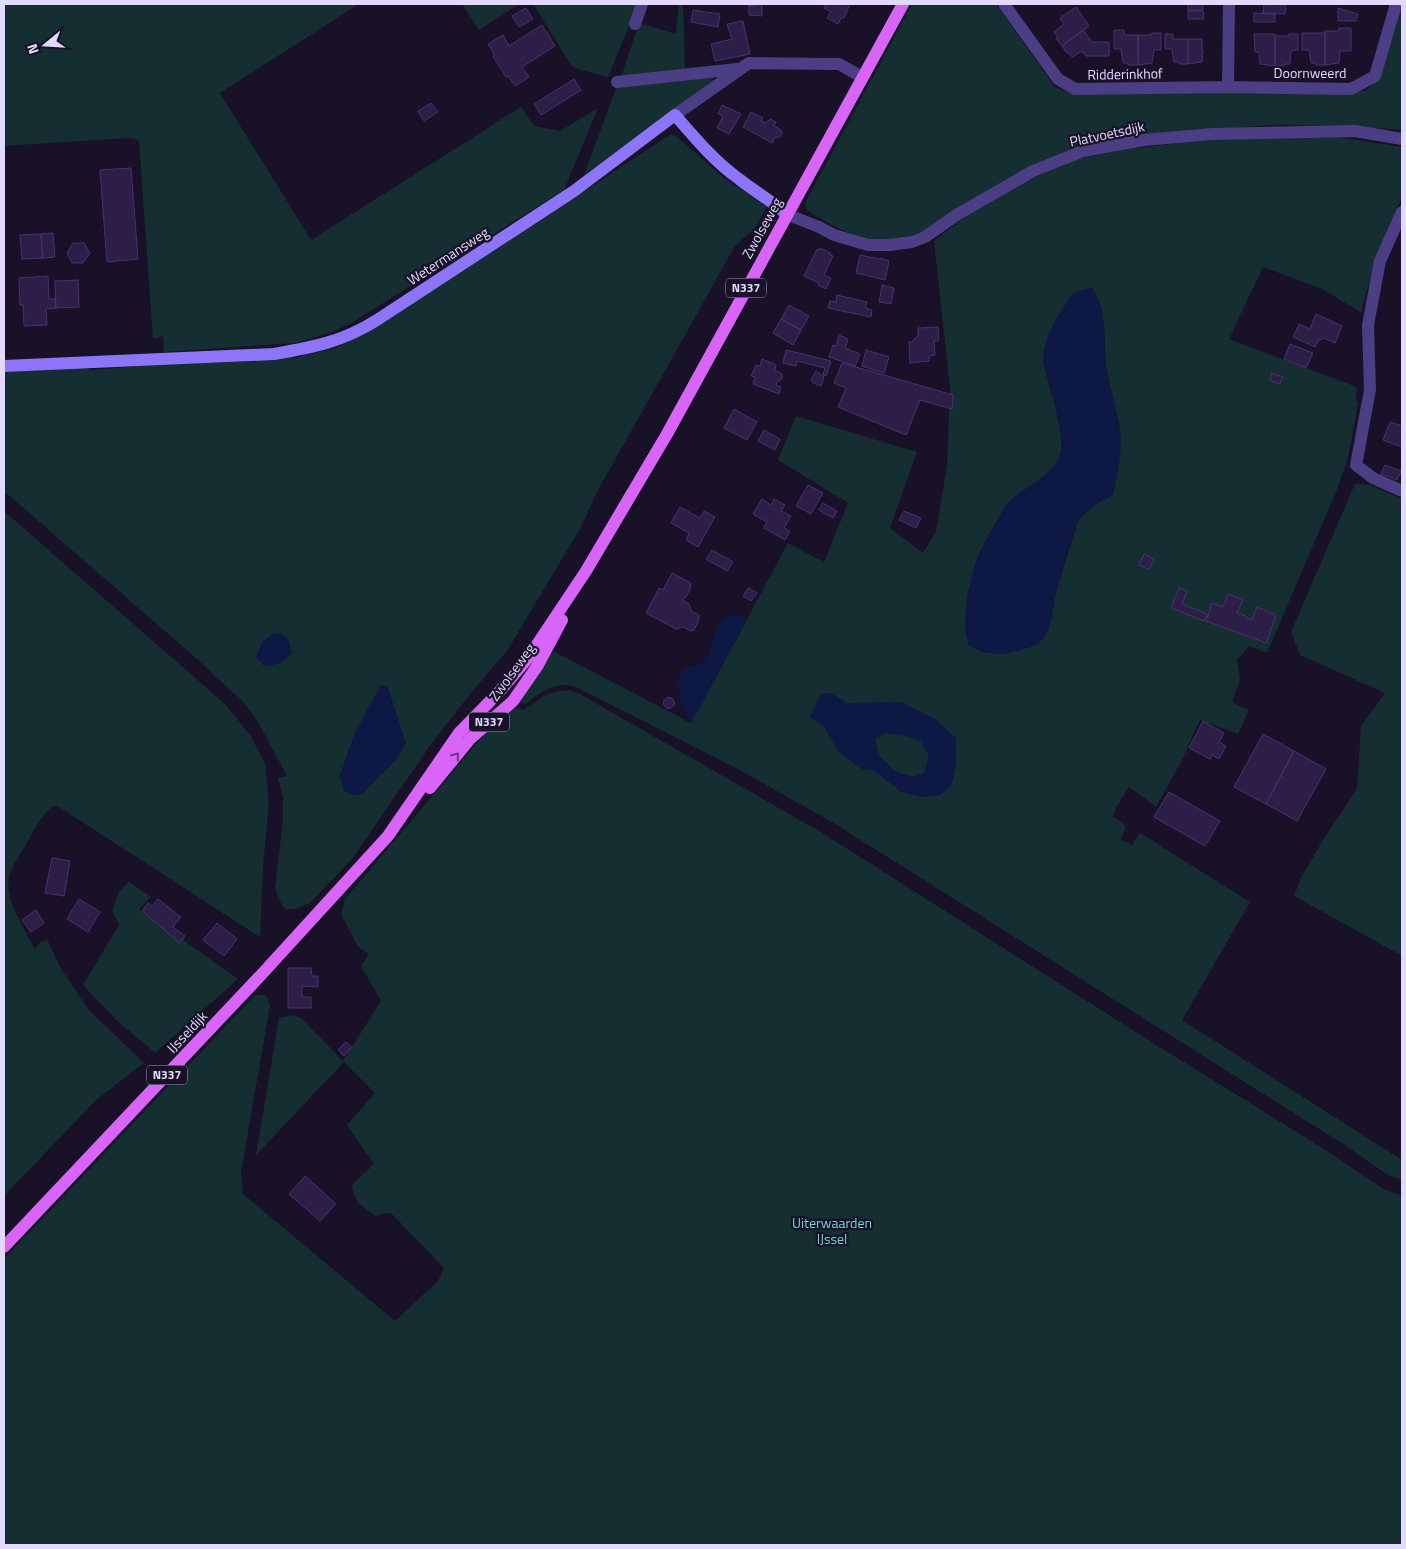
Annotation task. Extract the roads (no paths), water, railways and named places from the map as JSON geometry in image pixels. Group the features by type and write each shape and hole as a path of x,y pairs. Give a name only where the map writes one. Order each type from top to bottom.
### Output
{"main road":[{"name":"Zwolseweg","path":"328,901 388,836 470,740 481,728 504,710 528,680 550,644 586,571 667,434 786,214 903,4"},
{"name":"IJsseldijk","path":"4,1247 261,975 328,901"}],"street":[{"path":"635,24 642,4"},
{"name":"Ridderinkhof","path":"1004,4 1058,79 1075,89 1228,88"},
{"path":"1228,88 1230,4"},
{"name":"Doornweerd","path":"1228,88 1351,89 1375,76 1396,4"},
{"name":"Wetermansweg","path":"4,366 274,354 316,347 346,337 377,320 574,191 739,68 749,63 839,64 862,77"},
{"path":"617,82 739,68"},
{"path":"675,115 711,156 739,180 786,214"},
{"name":"Platvoetsdijk","path":"786,214 834,235 868,245 890,246 912,242 925,237 958,214 1033,170 1082,151 1144,140 1214,134 1355,131 1402,138"},
{"path":"1402,212 1380,261 1368,324 1370,390 1356,465 1374,478 1402,491"}],"water":[{"path":"1092,287 1097,296 1104,325 1106,366 1121,438 1118,471 1113,495 1088,510 1077,523 1063,565 1051,623 1042,640 1031,647 1005,653 984,652 969,645 967,636 968,590 974,569 980,552 1008,503 1053,468 1058,460 1062,443 1061,432 1043,362 1044,352 1049,334 1057,317 1073,293"},
{"path":"727,615 738,615 747,620 691,723 678,688 680,674 684,668 694,666 706,659 717,628"},
{"path":"274,633 287,638 292,653 280,663 264,666 256,658 262,642"},
{"path":"386,685 388,688 406,743 398,757 361,795 353,795 344,791 340,776 355,733 380,686"},
{"path":"832,693 846,703 901,702 935,719 956,738 956,765 951,786 940,795 924,797 901,792 875,771 862,769 839,752 824,727 810,717 821,694","holes":["885,733 902,735 921,741 929,756 924,773 912,777 895,771 879,755 875,739"]}],"park label":[{"name":"Uiterwaarden IJssel","path":"832,1232"}]}
